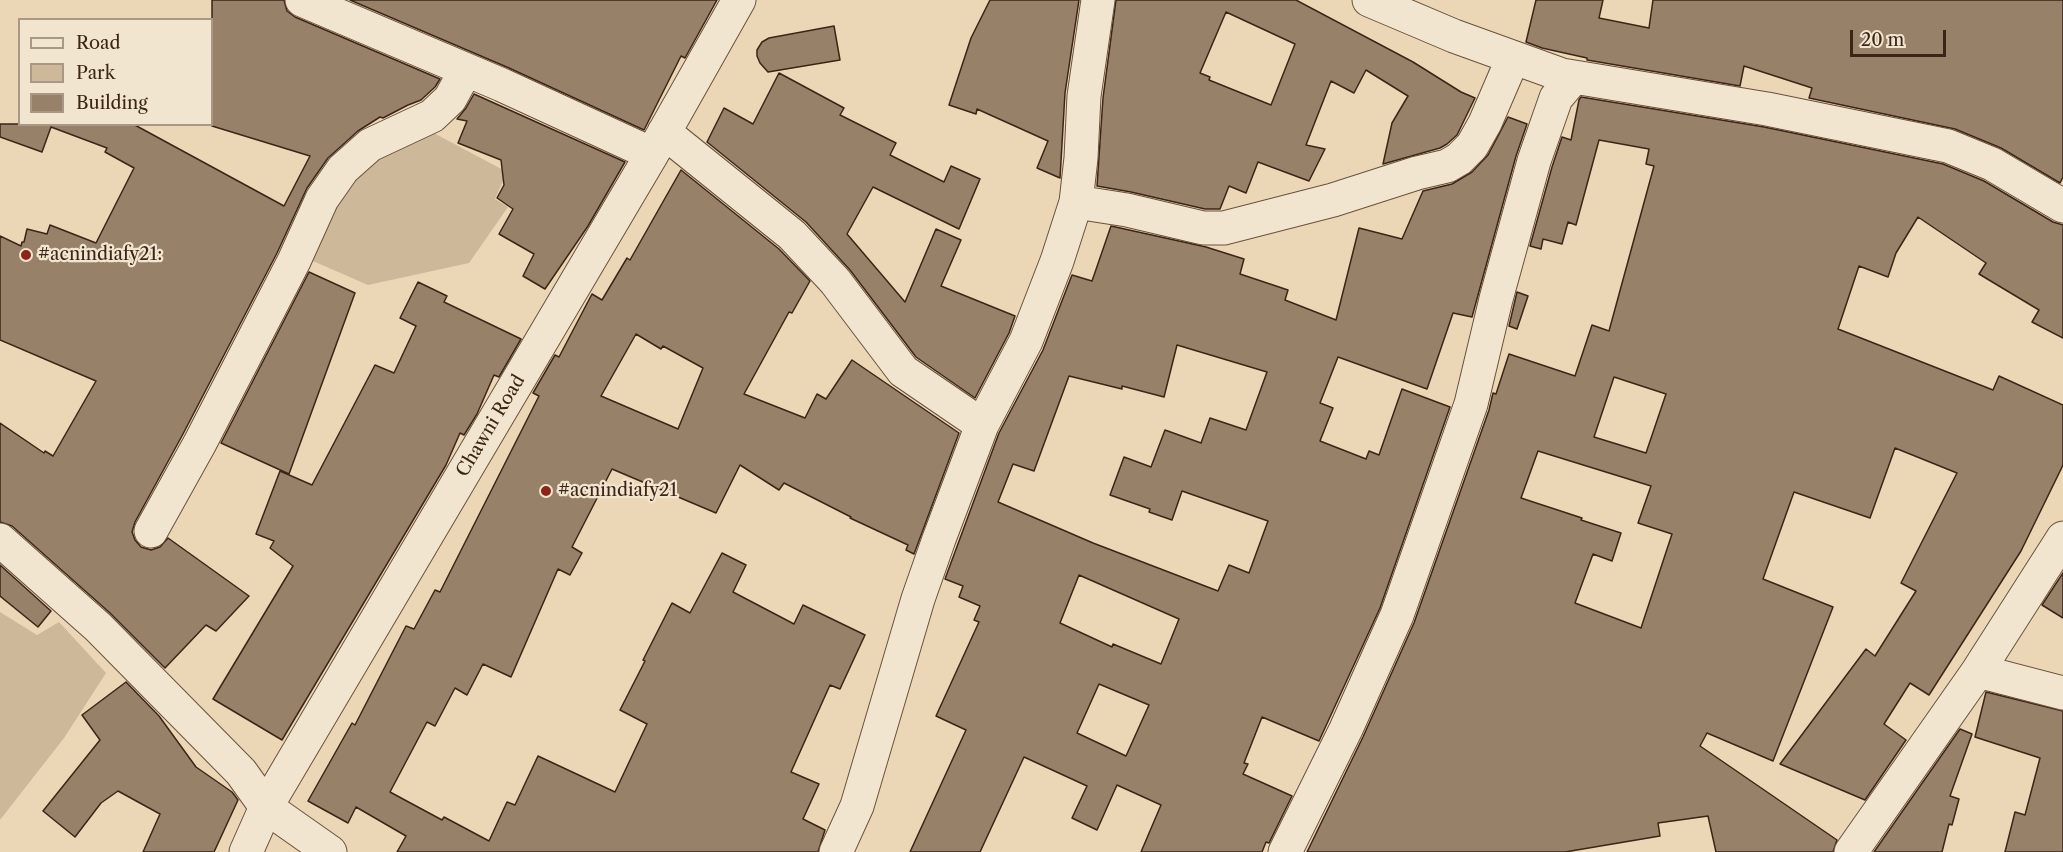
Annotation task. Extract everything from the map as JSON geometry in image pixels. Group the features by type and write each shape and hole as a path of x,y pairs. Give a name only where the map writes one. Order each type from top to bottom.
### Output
{"street":[{"path":"302,0 466,70 658,143 792,235 835,281 903,371 982,425"},
{"name":"Chawni Road","path":"246,852 266,807 658,143 738,0"},
{"path":"836,852 857,806 918,599 982,425 1026,341 1057,261 1076,202 1085,86 1098,0"},
{"path":"1369,0 1454,36 1574,77 1767,109 1948,146 1992,164 2063,206"},
{"path":"1076,202 1127,210 1203,228 1224,228 1333,200 1417,173 1447,166 1459,159 1472,146 1485,123 1513,57"},
{"path":"151,531 200,443 294,261 322,200 337,177 370,145 432,116 450,99 466,70"},
{"path":"1285,852 1346,729 1397,615 1471,404 1496,299 1534,161 1556,98 1574,77"},
{"path":"1851,852 1978,671 2063,538"},
{"path":"0,540 98,627 241,772 266,807 330,852"},
{"path":"1978,671 2063,693"}],"green space":[{"path":"430,131 507,172 495,199 508,207 469,263 368,285 306,258 318,230 377,141"},
{"path":"0,612 37,635 59,622 106,673 64,738 0,820"}],"building":[{"path":"212,0 284,0 287,11 295,17 440,79 421,100 383,118 380,117 358,131 328,158 307,188 277,253 135,522 132,532 141,547 151,550 160,547 168,538 249,596 216,631 206,625 165,668 110,613 12,526 0,522 0,423 44,453 45,451 53,456 96,381 0,340 0,236 21,246 27,229 47,234 50,225 96,243 134,168 105,152 107,148 51,127 42,152 0,137 0,124 137,126 284,206 310,156 212,126"},
{"path":"350,0 717,0 685,58 681,56 644,130 509,68"},
{"path":"990,0 1079,0 1065,93 1060,178 1037,168 1048,141 977,109 976,114 949,105 971,38"},
{"path":"1116,0 1296,0 1413,62 1461,92 1475,98 1457,135 1447,144 1383,164 1392,123 1408,96 1366,70 1354,93 1331,81 1306,145 1325,149 1309,181 1258,162 1246,193 1229,186 1220,209 1205,209 1097,186 1103,98","holes":["1226,12 1295,44 1271,105 1209,80 1210,77 1200,73"]},
{"path":"1536,0 1603,0 1599,18 1649,28 1653,0 2063,0 2063,177 2060,183 2001,148 1955,129 1809,98 1812,88 1744,66 1740,86 1587,60 1587,58 1542,48 1526,42"},
{"path":"834,26 840,60 768,72 760,63 757,50 762,42 769,38"},
{"path":"779,73 844,108 840,115 896,143 890,155 944,182 951,166 980,179 959,229 873,187 847,234 905,302 936,229 961,240 941,286 1015,316 1009,333 975,398 916,357 850,270 806,222 707,142 724,108 753,124"},
{"path":"474,94 625,162 588,226 545,289 523,276 534,254 499,234 513,209 497,198 504,185 501,160 458,143 467,121 457,119"},
{"path":"1581,97 1764,127 1943,164 1984,181 2053,222 2063,225 2063,338 2032,322 2039,310 1979,274 1986,263 1918,217 1896,253 1888,277 1859,266 1838,329 1993,390 1999,376 2063,405 2063,465 2021,551 1929,695 1910,683 1884,724 1906,740 1865,800 1780,764 1866,649 1875,656 1916,591 1901,583 1957,473 1895,448 1870,518 1794,492 1763,579 1833,607 1773,761 1707,733 1700,746 1837,840 1833,852 1716,852 1708,816 1658,823 1660,836 1565,852 1307,852 1363,737 1414,623 1493,393 1496,394 1509,354 1575,376 1592,325 1609,331 1654,166 1646,164 1649,149 1599,140 1576,225 1568,222 1562,244 1543,239 1541,249 1530,246 1562,137 1571,140","holes":["1614,377 1666,394 1646,453 1594,437","1538,451 1651,486 1638,523 1672,534 1641,628 1575,603 1593,554 1612,561 1621,533 1521,498"]},
{"path":"1508,117 1527,124 1516,156 1472,317 1453,313 1427,389 1338,357 1320,403 1333,408 1320,441 1366,459 1369,451 1379,455 1402,389 1450,407 1380,608 1319,741 1262,717 1244,763 1248,764 1243,774 1292,796 1269,843 1266,842 1262,852 1141,852 1161,805 1117,785 1097,830 1072,818 1087,786 1024,757 980,852 910,852 966,730 936,716 979,622 974,620 980,606 959,597 963,586 945,579 999,433 1043,350 1072,275 1092,281 1111,226 1206,247 1244,259 1240,274 1288,290 1285,300 1336,320 1359,228 1402,239 1423,191 1452,184 1472,172 1488,155","holes":["1177,345 1267,372 1246,430 1210,418 1201,443 1165,430 1151,467 1124,457 1110,495 1150,509 1149,512 1172,520 1182,491 1268,521 1249,573 1229,565 1218,591 1093,543 998,502 1013,464 1034,471 1069,376 1164,397","1079,575 1179,619 1161,664 1113,644 1112,647 1060,623","1099,684 1149,705 1126,756 1077,733"]},
{"path":"681,170 779,249 810,281 792,313 789,312 744,394 805,418 817,394 826,399 852,360 959,433 914,554 906,550 908,545 784,483 779,490 740,465 716,513 612,469 572,547 582,553 570,575 558,569 511,677 483,664 467,695 455,688 435,726 427,722 390,792 442,820 444,817 489,841 507,802 515,805 538,756 615,792 647,724 620,710 672,603 690,613 722,553 746,565 733,592 794,624 803,605 865,635 840,689 830,685 791,772 819,784 803,819 825,830 818,852 397,852 406,836 356,807 348,823 308,801 352,723 355,725 406,626 414,629 435,590 440,592 539,396 533,393 555,355 559,357 592,294 602,300 627,258 630,260","holes":["636,334 661,349 663,346 703,368 678,429 601,396"]},
{"path":"309,272 355,293 289,474 221,443"},
{"path":"418,282 447,296 444,302 521,339 499,377 494,375 477,414 464,435 460,433 446,465 282,740 213,699 293,566 270,548 274,541 256,534 280,471 312,485 375,365 394,373 416,326 400,318"},
{"path":"1517,292 1528,296 1517,329 1509,326"},
{"path":"0,565 51,611 38,627 0,596"},
{"path":"2063,573 2063,618 2042,605"},
{"path":"126,682 159,716 196,767 232,792 238,800 214,852 143,852 160,814 118,791 101,803 75,837 43,811 100,740 82,715"},
{"path":"1986,692 2063,711 2063,852 2005,852 2015,812 2025,815 2040,758 1975,737"},
{"path":"1960,729 1972,734 1950,796 1959,799 1952,825 1949,824 1942,852 1874,852"}],"place":[{"name":"#acnindiafy21:","path":"26,255"},
{"name":"#acnindiafy21","path":"546,491"}]}
